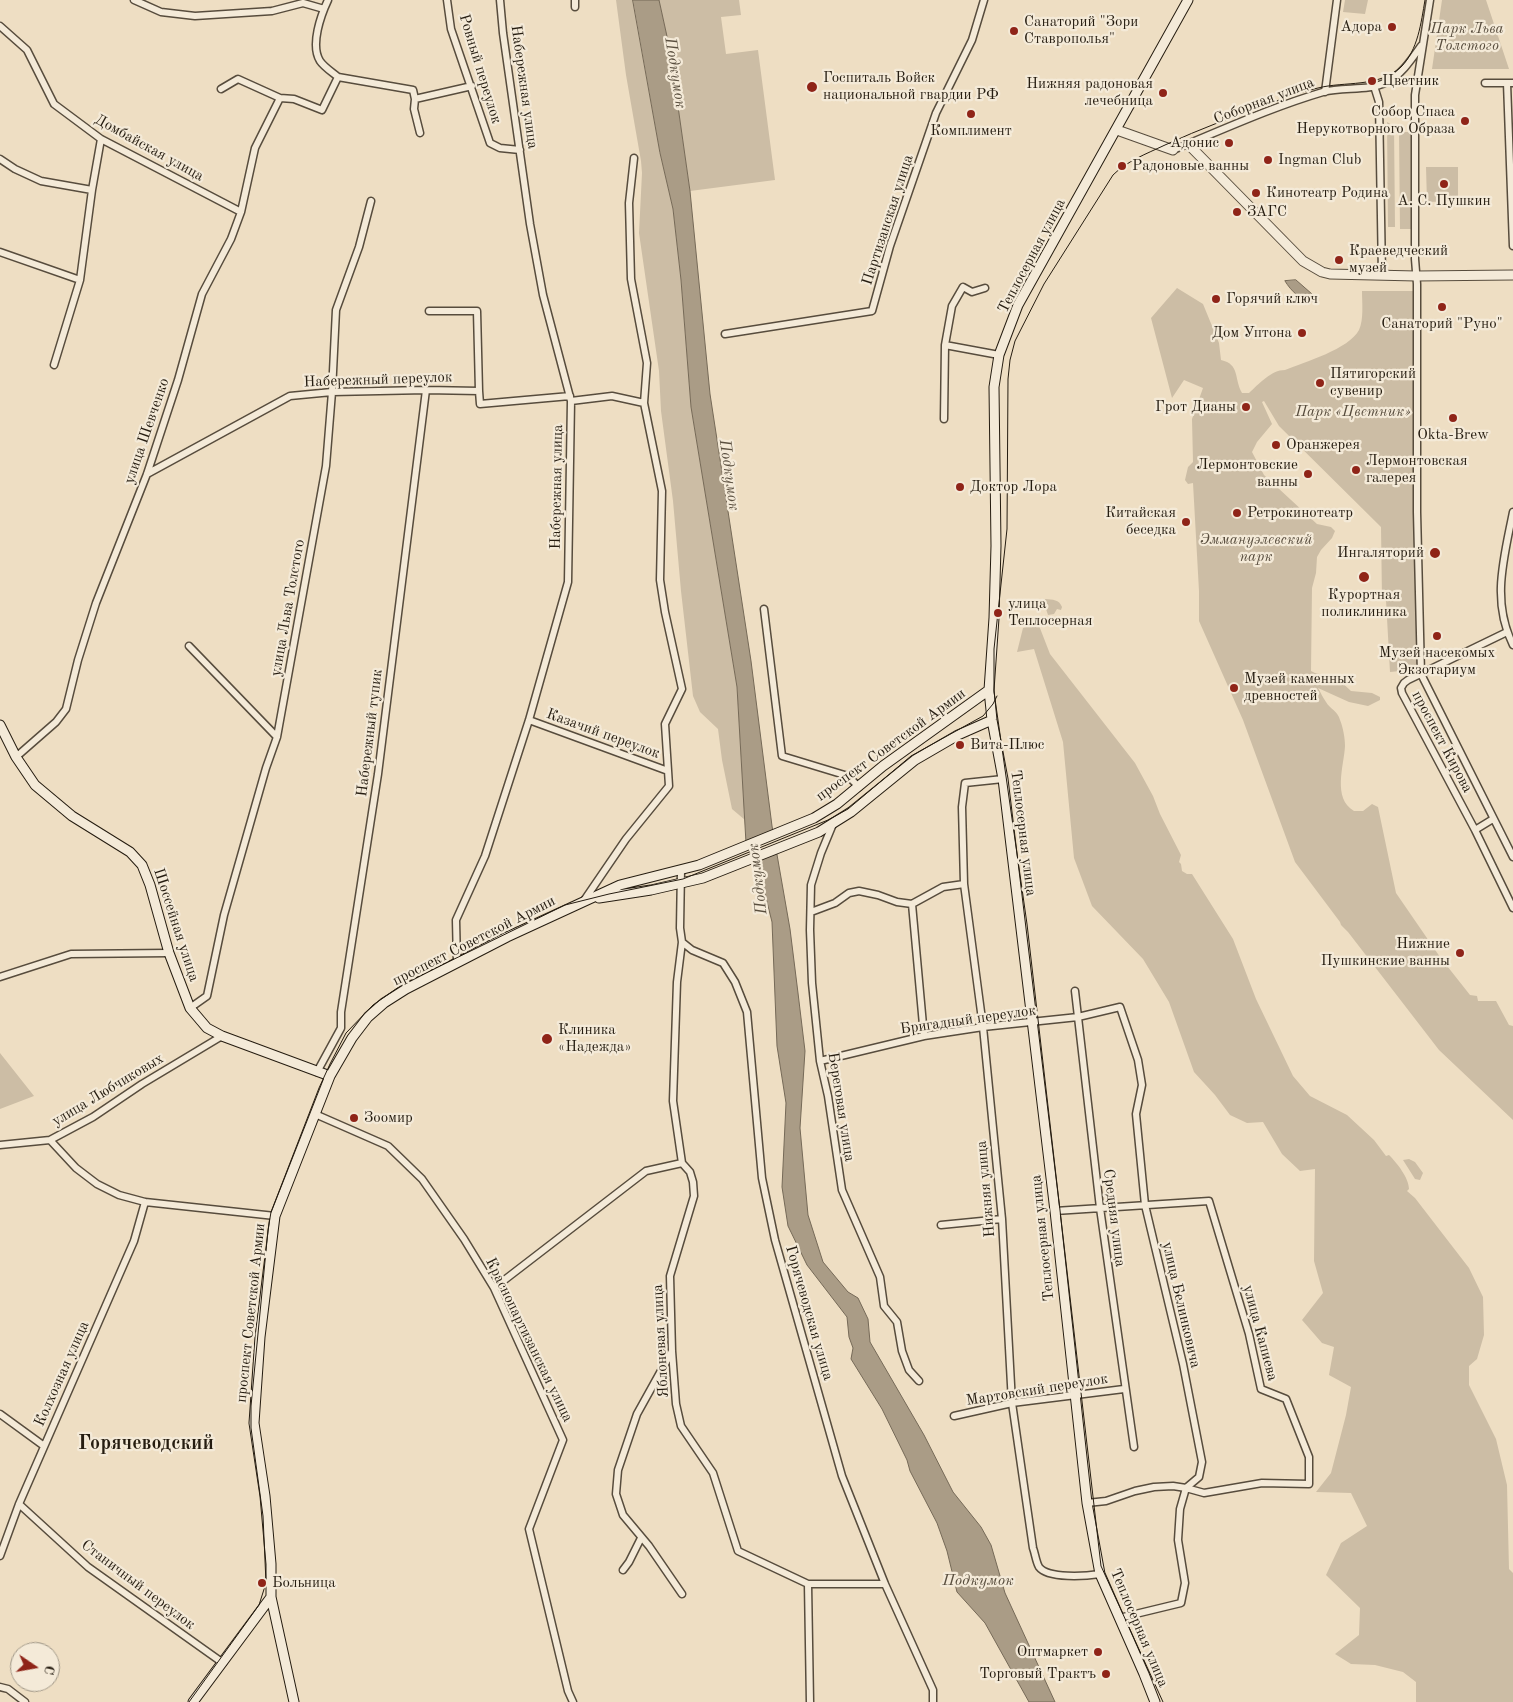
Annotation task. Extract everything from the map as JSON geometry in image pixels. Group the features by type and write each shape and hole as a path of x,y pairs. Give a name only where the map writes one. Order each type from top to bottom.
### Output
{"main road":[{"name":"Теплосерная улица","path":"1154,1702 1144,1674 1100,1574 1087,1503 1055,1211 1003,779 992,720 989,690 996,546 994,388 999,355 1018,305 1188,0"},
{"path":"1117,130 1172,150"},
{"path":"1188,144 1303,261 1322,272 1330,274 1416,276 1513,275"},
{"name":"проспект Советской Армии","path":"294,1702 271,1597 271,1564 265,1496 254,1423 260,1337 275,1216 330,1076 352,1038 368,1017 384,1003 406,989 507,937 620,885 699,865 814,818 837,804 883,766 989,690"},
{"name":"проспект Советской Армии","path":"583,902 703,878 819,832 851,812 915,760 958,734 992,720"},
{"name":"Шоссейная улица","path":"0,725 16,757 35,785 50,800 79,821 130,852 142,865 150,885 169,953 190,1008 207,1028 222,1036 330,1076"},
{"path":"193,1702 271,1597"}],"street":[{"path":"134,0 161,12 195,16 272,11 303,3 324,9"},
{"path":"328,0 319,22 316,47 320,61 338,77 412,90 415,99 414,109 420,133"},
{"name":"Ровный переулок","path":"447,0 451,29 490,143 500,148 520,150"},
{"name":"Набережная улица","path":"457,963 456,920 484,856 529,720 568,582 571,399 543,295 530,224 500,0"},
{"name":"Партизанская улица","path":"725,334 872,311 890,246 936,113 972,40 984,0"},
{"path":"1325,92 1337,0"},
{"name":"проспект Кирова","path":"1430,0 1414,96 1417,512 1421,674 1513,857"},
{"name":"Домбайская улица","path":"0,26 27,50 54,104 101,139 241,212"},
{"name":"Соборная улица","path":"1188,144 1325,92 1374,86 1387,82 1403,70 1423,43"},
{"path":"222,89 238,79 280,98 294,99 322,110 338,77"},
{"path":"1485,83 1510,83 1513,246"},
{"path":"415,99 472,86"},
{"path":"1374,86 1378,102 1382,275"},
{"name":"улица Шевченко","path":"16,757 56,722 66,709 78,660 96,603 147,474 178,380 202,294 231,239 241,212 256,148 280,98"},
{"path":"54,365 80,280 101,139"},
{"path":"1172,150 1188,144"},
{"path":"583,902 626,839 669,786 665,724 682,689 665,612 662,588 662,491 644,403 647,363 631,279 629,202 634,158"},
{"path":"0,159 15,169 41,181 92,190"},
{"name":"улица Льва Толстого","path":"190,1008 208,996 224,915 266,768 277,737 326,466 336,310 359,247 371,201"},
{"path":"0,252 80,280"},
{"path":"944,419 945,345 952,306 963,287 972,292 985,288"},
{"path":"429,311 477,311 480,404 612,396 644,403"},
{"path":"945,345 999,355"},
{"name":"Набережный тупик","path":"317,1072 341,1028 343,1003 378,774 426,390"},
{"name":"Набережный переулок","path":"147,474 290,396 332,392 479,391"},
{"path":"1513,512 1501,569 1500,597 1507,632 1513,645"},
{"path":"764,609 782,756 848,776 859,787"},
{"path":"1421,674 1507,632"},
{"path":"189,646 277,737"},
{"name":"проспект Кирова","path":"1421,674 1404,683 1400,688 1402,694 1475,830 1513,908"},
{"name":"Казачий переулок","path":"529,720 668,771"},
{"name":"Нижняя улица","path":"1003,779 965,783 962,807 964,884 983,1027 1002,1219 1012,1403 1033,1548 1039,1567 1050,1574 1100,1574"},
{"path":"1475,830 1493,820"},
{"name":"Береговая улица","path":"833,824 811,885 812,983 820,1061 828,1096 842,1190 880,1277 884,1306 897,1322 902,1351 909,1370 919,1381"},
{"name":"Яблоневая улица","path":"681,870 680,928 682,942 677,982 672,1101 682,1163 690,1172 694,1182 694,1196 670,1276 672,1351 676,1404 681,1426 713,1473 738,1551 808,1584"},
{"path":"811,912 835,903 849,893 859,891 897,902 912,904 943,887 964,884"},
{"path":"912,904 924,1036"},
{"name":"Горячеводская улица","path":"682,942 692,950 723,963 735,982 747,1012 762,1178 775,1240 842,1476 885,1584 933,1690 933,1702"},
{"path":"0,977 70,954 169,953"},
{"name":"Средняя улица","path":"1075,990 1100,1208 1124,1389 1134,1447"},
{"name":"Бригадный переулок","path":"820,1061 924,1036 983,1027 1078,1017 1120,1007"},
{"name":"улица Белинковича","path":"1118,1618 1181,1603 1185,1583 1178,1540 1180,1509 1186,1488 1199,1477 1202,1462 1183,1364 1145,1205 1136,1114 1142,1085 1138,1060 1120,1007"},
{"name":"улица Любчиковых","path":"0,1146 50,1140 93,1117 142,1084 222,1036"},
{"name":"Краснопартизанская улица","path":"315,1114 388,1146 422,1179 464,1239 494,1288 563,1440 530,1529 568,1692 573,1702"},
{"path":"50,1140 76,1168 97,1184 119,1195 145,1202 275,1216"},
{"path":"494,1288 646,1171 682,1163"},
{"name":"улица Капиева","path":"1145,1205 1209,1201 1250,1334 1261,1389 1286,1399 1309,1457 1309,1484 1262,1483 1204,1493 1186,1488"},
{"name":"Колхозная улица","path":"0,1556 19,1504 134,1241 145,1202"},
{"path":"1055,1211 1145,1205"},
{"path":"941,1225 1002,1219"},
{"path":"672,1351 637,1414 618,1470 616,1494 623,1515 649,1546 682,1594"},
{"name":"Мартовский переулок","path":"954,1416 1012,1403 1124,1389"},
{"path":"0,1414 44,1446"},
{"path":"1087,1503 1106,1501 1154,1487 1173,1486 1186,1488"},
{"name":"Станичный переулок","path":"19,1504 88,1567 223,1663"},
{"path":"623,1570 641,1538"},
{"path":"810,1702 808,1584 885,1584"},
{"path":"0,1688 8,1689 25,1702"}],"green space":[{"path":"616,0 633,0 660,153 673,209 681,280 691,407 737,687 745,820 732,809 718,729 700,712 693,696 673,501 661,411 659,371 639,233 641,161 626,75"},
{"path":"659,0 739,0 741,15 721,17 726,54 758,50 775,180 690,191 670,50"},
{"path":"1345,0 1368,0 1365,14 1343,12"},
{"name":"Парк Льва Толстого","path":"1442,0 1486,0 1509,69 1432,69"},
{"path":"1387,122 1394,126 1395,227 1388,227"},
{"path":"1399,132 1411,132 1412,229 1400,229"},
{"path":"1426,167 1458,167 1458,201 1427,202"},
{"name":"Эммануэлевский парк","path":"1177,288 1203,304 1219,343 1221,360 1227,362 1234,369 1242,393 1249,393 1275,372 1326,354 1354,337 1362,321 1362,291 1415,291 1421,669 1390,672 1386,600 1382,599 1381,527 1279,426 1264,401 1262,402 1272,424 1257,442 1252,452 1264,475 1317,524 1331,527 1335,531 1332,538 1317,557 1316,573 1312,588 1311,671 1337,678 1351,691 1372,693 1380,697 1380,700 1368,706 1349,702 1318,688 1324,699 1338,714 1343,729 1345,746 1341,790 1343,798 1354,811 1363,811 1372,804 1378,807 1396,893 1440,957 1470,995 1477,996 1478,1001 1496,1001 1509,1025 1513,1026 1513,1120 1439,1050 1341,925 1295,862 1243,720 1199,621 1193,483 1188,484 1185,480 1188,467 1193,462 1192,419 1203,388 1184,380 1172,398 1151,318"},
{"path":"1045,599 1057,601 1061,604 1061,610 1057,609 1054,614 1048,615"},
{"path":"1038,623 1050,654 1135,763 1181,855 1179,862 1182,871 1192,874 1233,939 1256,999 1293,1076 1310,1096 1347,1115 1374,1140 1386,1156 1389,1155 1407,1180 1409,1189 1407,1191 1415,1198 1469,1268 1483,1297 1484,1335 1477,1359 1469,1366 1469,1385 1496,1439 1507,1485 1509,1569 1513,1573 1513,1702 1416,1702 1416,1682 1403,1672 1375,1665 1351,1664 1335,1654 1359,1635 1360,1608 1326,1575 1341,1543 1367,1526 1351,1493 1316,1492 1331,1473 1351,1387 1329,1375 1334,1347 1322,1343 1302,1320 1323,1293 1314,1261 1315,1169 1300,1171 1282,1154 1263,1122 1247,1123 1230,1115 1194,1072 1169,1002 1143,959 1092,906 1074,858 1063,742 1034,649 1017,652 1023,628"},
{"path":"0,1053 34,1096 0,1109"},
{"path":"1409,1159 1415,1162 1423,1173 1420,1180 1415,1179 1403,1160"}],"water":[{"name":"Подкумок","path":"633,0 659,0 670,50 690,191 710,394 751,661 772,826 790,929 805,1051 800,1128 808,1215 823,1262 848,1292 858,1298 868,1319 870,1342 924,1435 953,1492 981,1527 991,1545 1005,1593 1055,1702 1029,1702 985,1623 957,1592 947,1551 937,1523 910,1471 907,1460 882,1409 851,1359 853,1348 849,1337 847,1317 807,1265 788,1226 782,1187 786,1103 777,1046 772,922 760,874 746,843 737,687 691,407 681,280 673,209 660,153"},
{"path":"1296,280 1312,294 1314,302 1305,300 1297,295 1285,281"}],"pier":[{"path":"775,829 779,852 752,862 743,842"}],"tram line":[{"path":"1163,1702 1101,1566 1027,924 994,692 994,649 1007,529 1008,379 1010,360 1015,341 1044,284 1118,170 1137,158 1178,139 1290,96 1328,86 1372,81 1392,74 1401,67 1411,53 1418,36 1425,0"},
{"path":"189,1702 259,1605 266,1583 263,1516 251,1428 251,1406 268,1230 271,1212 319,1088 346,1033 373,1005 403,984 565,905 683,879 828,820 848,809 911,756 983,716 997,696"}],"place":[{"name":"Адора","path":"1392,27"},
{"name":"Санаторий \"Зори Ставрополья\"","path":"1014,31"},
{"name":"Цветник","path":"1372,81"},
{"name":"Госпиталь Войск национальной гвардии РФ","path":"812,87"},
{"name":"Нижняя радоновая лечебница","path":"1163,93"},
{"name":"Комплимент","path":"971,114"},
{"name":"Собор Спаса Нерукотворного Образа","path":"1465,121"},
{"name":"Адонис","path":"1229,143"},
{"name":"Ingman Club","path":"1268,160"},
{"name":"Радоновые ванны","path":"1122,166"},
{"name":"А. С. Пушкин","path":"1444,184"},
{"name":"Кинотеатр Родина","path":"1256,193"},
{"name":"ЗАГС","path":"1237,212"},
{"name":"Краеведческий музей","path":"1339,260"},
{"name":"Горячий ключ","path":"1216,299"},
{"name":"Санаторий \"Руно\"","path":"1442,307"},
{"name":"Дом Уптона","path":"1302,333"},
{"name":"Пятигорский сувенир","path":"1320,383"},
{"name":"Грот Дианы","path":"1246,407"},
{"name":"Okta-Brew","path":"1453,418"},
{"name":"Оранжерея","path":"1276,445"},
{"name":"Лермонтовская галерея","path":"1356,470"},
{"name":"Лермонтовские ванны","path":"1308,474"},
{"name":"Доктор Лора","path":"960,487"},
{"name":"Ретрокинотеатр","path":"1237,513"},
{"name":"Китайская беседка","path":"1186,522"},
{"name":"Ингаляторий","path":"1435,553"},
{"name":"Курортная поликлиника","path":"1364,577"},
{"name":"улица Теплосерная","path":"998,613"},
{"name":"Музей насекомых Экзотариум","path":"1437,636"},
{"name":"Музей каменных древностей","path":"1234,688"},
{"name":"Вита-Плюс","path":"960,745"},
{"name":"Нижние Пушкинские ванны","path":"1460,953"},
{"name":"Клиника «Надежда»","path":"547,1039"},
{"name":"Зоомир","path":"354,1118"},
{"name":"Больница","path":"262,1583"},
{"name":"Оптмаркет","path":"1098,1652"},
{"name":"Торговый Трактъ","path":"1106,1674"}],"district":[{"name":"Горячеводский","path":"146,1444"}],"park label":[{"name":"Парк «Цветник»","path":"1353,412"}]}
